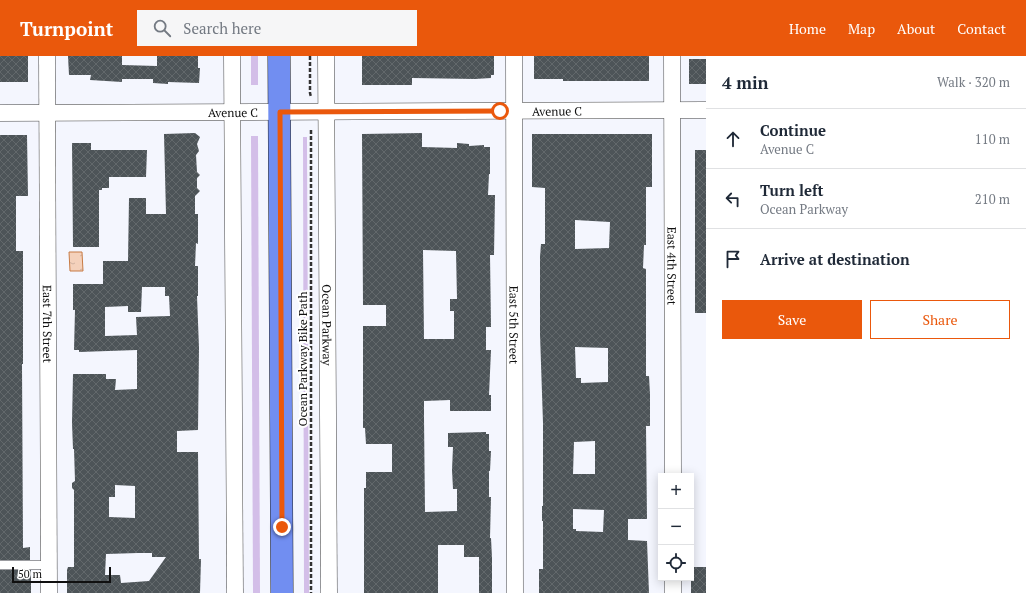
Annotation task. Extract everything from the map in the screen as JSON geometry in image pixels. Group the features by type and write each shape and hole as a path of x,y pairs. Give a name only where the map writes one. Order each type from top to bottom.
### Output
{"main road":[{"path":"279,56 282,593"}],"street":[{"name":"East 7th Street","path":"47,56 49,593"},
{"path":"232,56 235,593"},
{"name":"Ocean Parkway","path":"326,56 329,593"},
{"name":"East 5th Street","path":"514,56 515,593"},
{"name":"East 4th Street","path":"672,56 673,473"},
{"name":"Avenue C","path":"0,113 706,110"},
{"path":"673,581 673,593"}],"lane":[{"path":"0,565 49,565"}],"path":[{"path":"310,56 310,92 312,99"},
{"name":"Ocean Parkway Bike Path","path":"311,593 310,133 312,126"}],"shaded area":[{"path":"251,56 258,56 258,85 251,85"},
{"path":"251,136 258,136 260,593 253,593"},
{"path":"303,137 307,137 309,593 304,593"}],"water":[{"path":"69,252 82,252 83,271 70,271"}],"building":[{"path":"0,56 28,56 28,82 0,82"},
{"path":"68,56 122,56 122,65 157,66 157,56 198,56 198,68 200,68 199,83 153,83 153,79 122,79 122,82 90,80 91,75 69,75"},
{"path":"362,56 494,56 494,75 491,75 491,78 475,79 412,78 412,85 362,85"},
{"path":"534,56 649,56 649,81 563,81 563,79 534,79"},
{"path":"689,59 706,59 706,84 689,84"},
{"path":"195,133 200,137 197,144 199,151 196,155 197,172 200,175 197,178 197,188 200,191 195,196 195,214 198,214 198,244 196,243 195,266 198,266 198,430 177,431 177,452 198,452 199,559 201,559 200,593 67,593 67,570 68,567 74,567 74,490 72,488 72,483 75,481 72,423 73,374 106,374 106,379 116,379 115,390 137,389 137,350 79,352 79,350 74,350 75,310 73,310 73,284 103,284 103,261 128,261 129,198 146,198 146,214 166,214 164,134","holes":["142,287 165,287 165,296 169,296 170,316 136,317 137,335 105,336 105,307 128,306 128,312 141,312","115,485 135,486 135,518 109,517 109,497 115,497","152,553 152,557 166,557 149,581 121,583 120,575 105,575 106,554"]},
{"path":"422,133 422,147 457,148 457,143 469,144 469,146 484,145 484,147 490,147 488,195 495,195 494,255 490,255 491,327 486,327 486,350 491,350 489,395 491,395 491,411 450,411 450,400 424,401 424,418 425,512 457,511 457,489 453,489 453,447 448,447 448,433 486,432 486,434 489,434 489,451 491,451 489,497 491,497 490,538 492,558 492,593 479,593 479,557 464,557 464,545 438,545 438,593 364,593 364,488 366,488 366,472 392,472 392,444 366,444 365,428 363,428 363,326 386,326 386,305 363,305 362,134","holes":["423,250 456,251 457,299 450,299 450,311 454,311 454,339 424,339"]},
{"path":"532,134 652,134 652,187 646,187 646,245 644,245 643,268 646,269 646,376 649,376 650,394 650,426 646,426 647,519 628,519 628,540 647,541 649,593 539,593 539,569 543,569 543,423 540,334 540,257 541,244 545,244 545,188 532,187","holes":["575,220 610,222 609,248 575,249","575,347 608,348 608,382 581,383 581,378 576,378","595,441 595,474 573,474 574,442","573,509 604,510 603,532 576,531 576,529 573,529"]},
{"path":"0,135 27,135 28,196 16,196 16,251 23,251 23,548 30,547 30,560 0,560"},
{"path":"72,143 91,143 91,150 147,150 146,177 109,177 109,188 102,188 102,190 99,190 99,247 73,247"},
{"path":"695,150 706,150 706,313 695,313"},
{"path":"694,567 706,567 706,593 691,593 691,581 694,581"},
{"path":"0,570 31,570 31,593 0,593"}],"route":[{"path":"282,527 280,112 500,111"}]}
